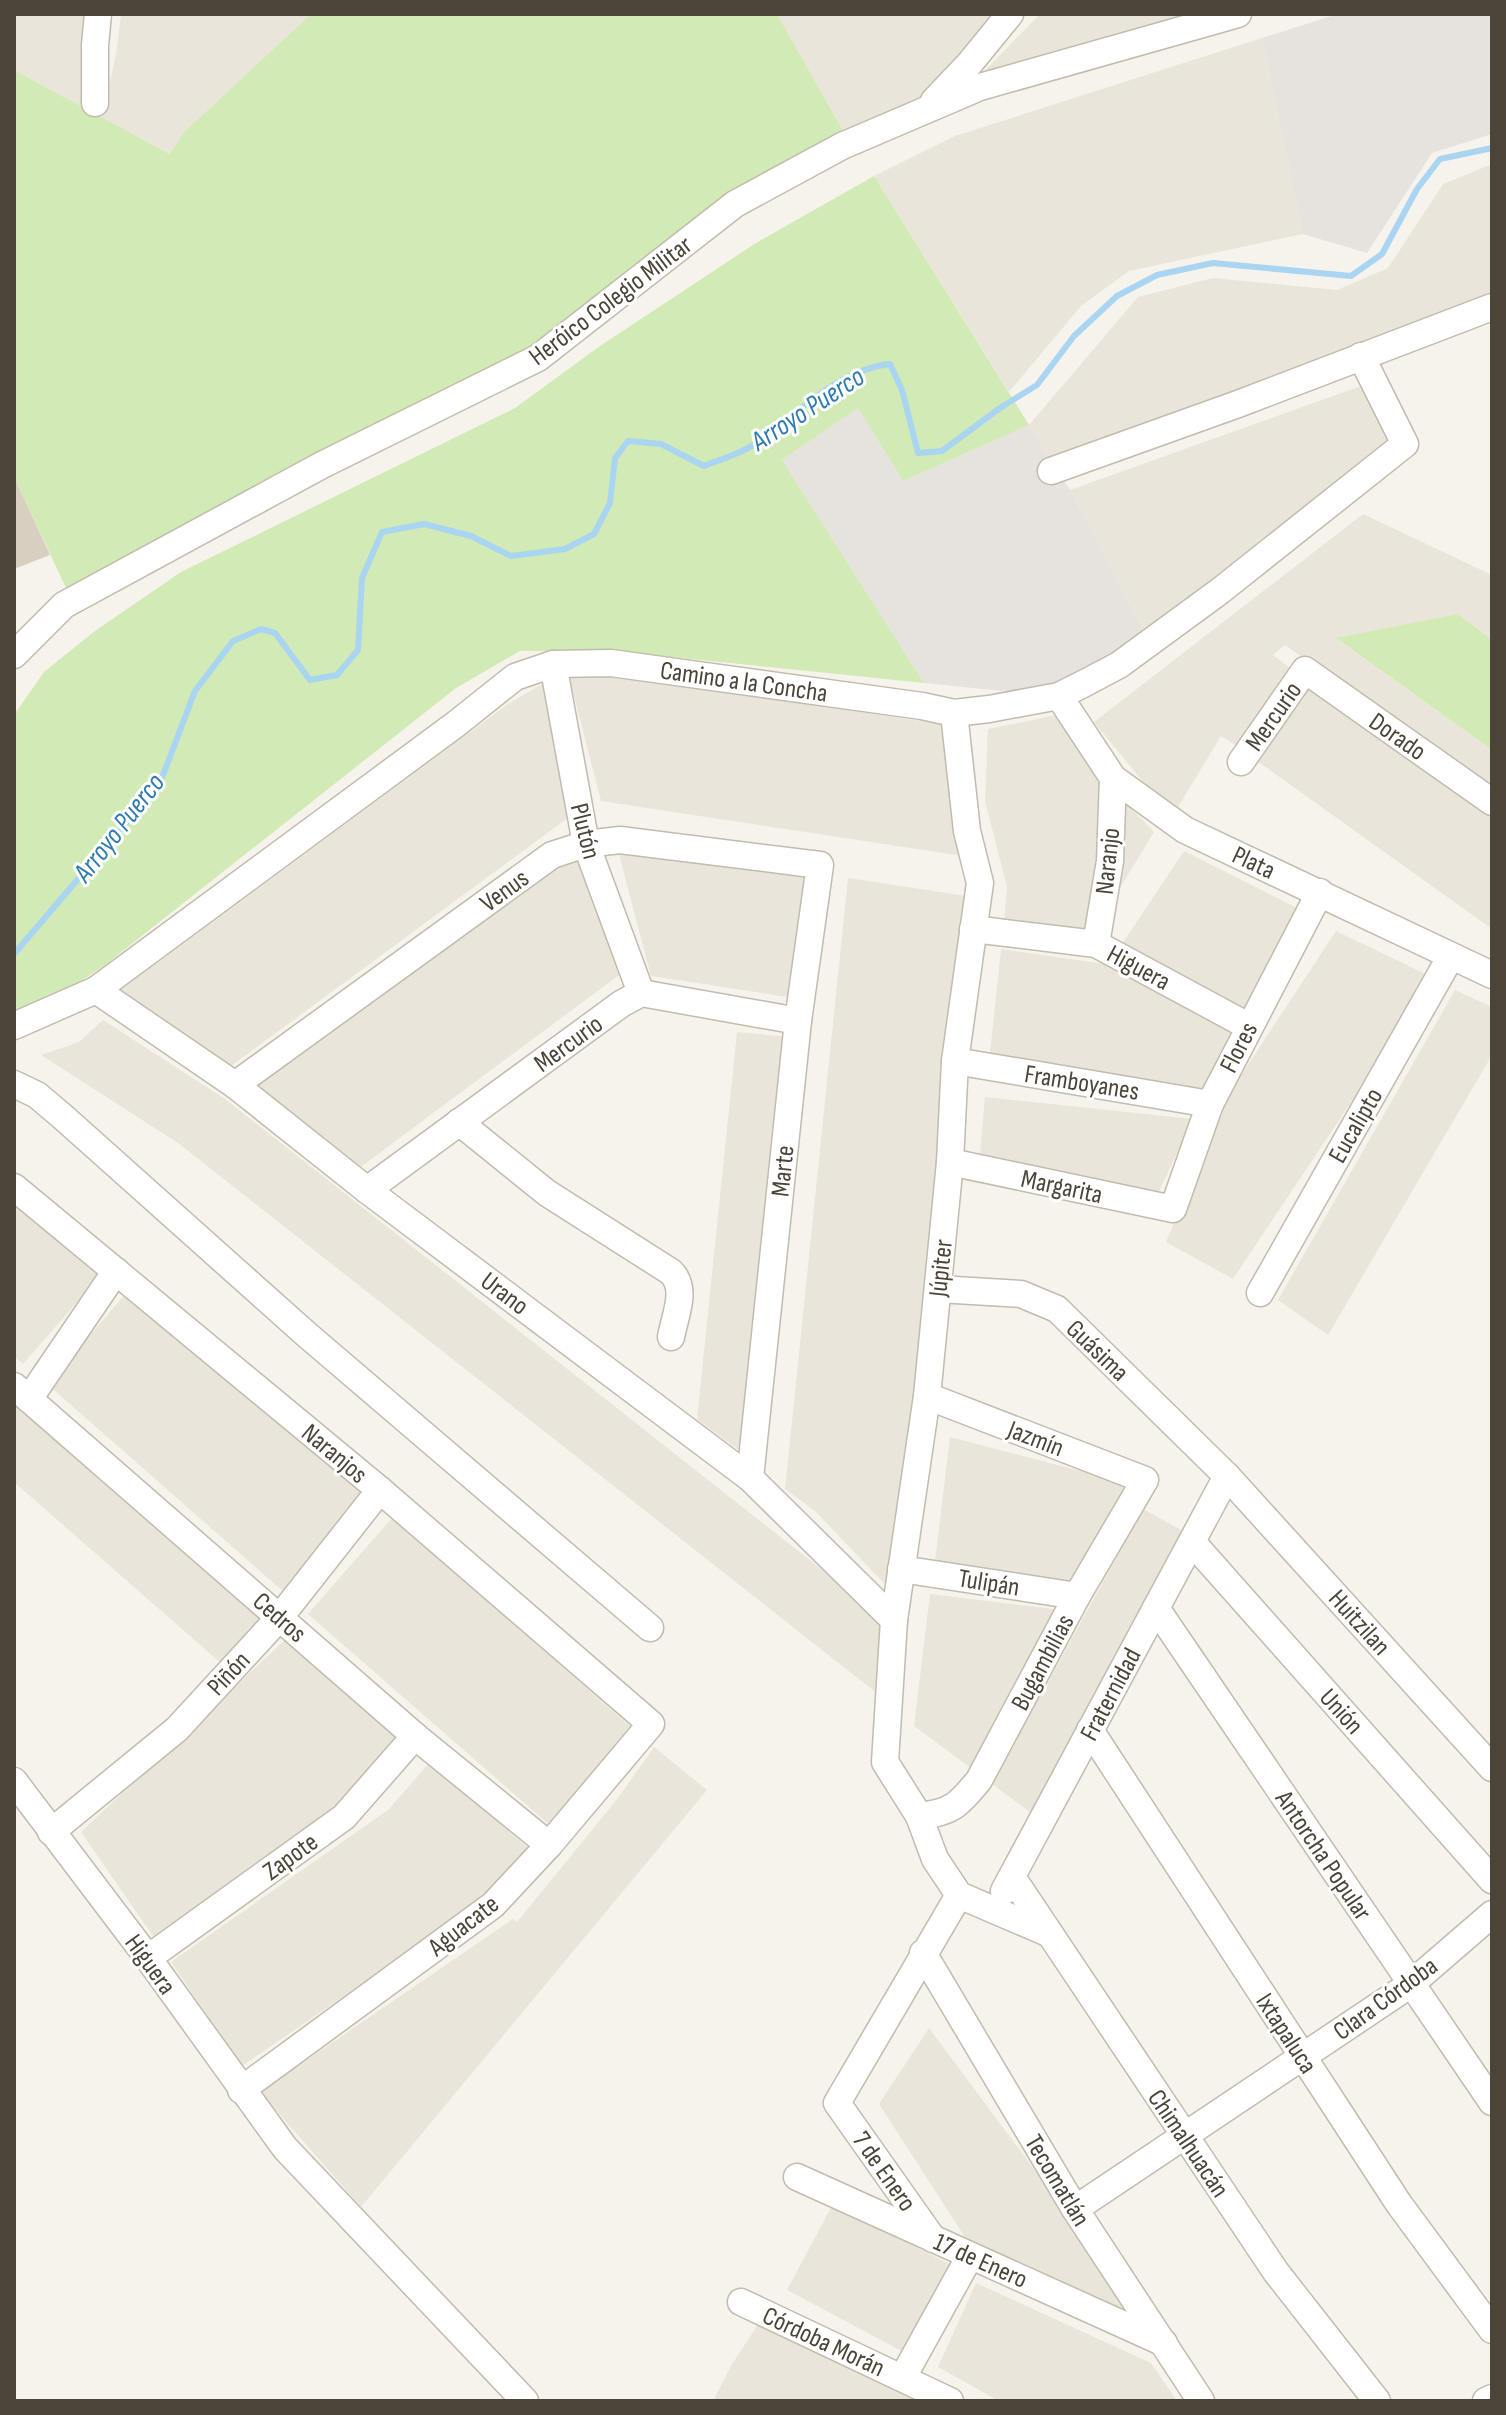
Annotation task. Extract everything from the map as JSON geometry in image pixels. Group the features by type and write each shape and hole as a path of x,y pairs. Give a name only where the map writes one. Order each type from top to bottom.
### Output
{"street":[{"path":"95,103 98,14"},
{"path":"929,107 1010,14"},
{"name":"Heróico Colegio Militar","path":"14,655 64,605 322,465 538,358 735,204 842,146 980,87 1238,14"},
{"path":"1051,471 1492,307"},
{"name":"Camino a la Concha","path":"14,1026 96,990 515,677 553,664 611,663 954,713 1031,703 1059,696 1119,665 1195,610 1405,444 1361,356"},
{"name":"Plutón","path":"553,664 586,844 641,993"},
{"name":"Mercurio","path":"1241,762 1305,670"},
{"name":"Dorado","path":"1305,670 1492,802"},
{"name":"Plata","path":"1059,696 1113,778 1185,830 1492,975"},
{"name":"Júpiter","path":"954,713 967,831 980,883 955,1061 950,1162 927,1396 894,1620 885,1762 919,1816 935,1859 959,1895"},
{"name":"Naranjo","path":"1096,944 1110,861 1113,778"},
{"name":"Venus","path":"235,1085 552,855 586,844 620,840 820,865"},
{"name":"Marte","path":"750,1478 798,1021 820,865"},
{"name":"Flores","path":"1173,1209 1210,1104 1320,892"},
{"name":"Higuera","path":"973,929 1096,944 1248,1026"},
{"name":"Eucalipto","path":"1260,1293 1451,956"},
{"name":"Urano","path":"96,990 235,1085 367,1190 750,1478 894,1620"},
{"path":"641,993 798,1021"},
{"name":"Mercurio","path":"367,1190 621,1004 641,993"},
{"name":"Framboyanes","path":"955,1061 1210,1104"},
{"path":"14,1084 37,1095 63,1117 306,1334 650,1628"},
{"path":"459,1122 547,1193 671,1272 680,1281 671,1337"},
{"name":"Margarita","path":"950,1162 1173,1209"},
{"name":"Naranjos","path":"14,1187 380,1490 651,1724"},
{"path":"21,1392 116,1271"},
{"name":"Guásima","path":"938,1289 1021,1294 1057,1309 1227,1476"},
{"name":"Cedros","path":"21,1392 415,1736 549,1845"},
{"name":"Jazmín","path":"927,1396 1145,1480"},
{"name":"Fraternidad","path":"993,1911 1227,1476"},
{"name":"Huitzilan","path":"1227,1476 1492,1768"},
{"name":"Bugambilias","path":"919,1816 942,1814 960,1803 979,1780 1077,1596 1145,1480"},
{"name":"Piñón","path":"51,1832 177,1729 280,1617 380,1490"},
{"name":"Unión","path":"1192,1542 1492,1880"},
{"name":"Tulipán","path":"901,1569 1077,1596"},
{"name":"Antorcha Popular","path":"1156,1608 1492,2102"},
{"name":"Aguacate","path":"241,2090 493,1905 549,1845 651,1724"},
{"name":"Ixtapaluca","path":"1090,1730 1399,2204 1492,2330"},
{"name":"Zapote","path":"148,1958 344,1817 415,1736"},
{"name":"Higuera","path":"14,1781 148,1958 285,2148 525,2401"},
{"name":"Chimalhuacán","path":"1012,1877 1276,2272 1377,2401"},
{"path":"923,1953 959,1895 1050,1934"},
{"name":"Clara Córdoba","path":"1075,2209 1411,1984 1492,1914"},
{"name":"7 de Enero","path":"923,1953 837,2103 933,2239"},
{"name":"Tecomatlán","path":"923,1953 1075,2209 1201,2401"},
{"name":"17 de Enero","path":"797,2177 1164,2343"},
{"path":"903,2377 970,2256"},
{"name":"Córdoba Morán","path":"741,2302 950,2401"},
{"path":"1486,2401 1492,2398"}],"shaded area":[{"path":"14,14 98,14 83,107 14,70"},
{"path":"121,14 311,14 184,132 171,154 102,118"},
{"path":"777,14 1009,14 936,89 854,150"},
{"path":"1040,14 1211,14 968,88"},
{"path":"1338,14 1492,14 1492,134 1432,153 1367,253 1303,234 1262,38"},
{"path":"1262,38 1303,234 1129,271 1081,306 1009,392 874,176 955,136"},
{"path":"1492,164 1492,307 1054,465 1029,425 1138,297 1213,278 1337,290 1388,268 1443,184"},
{"path":"1361,386 1402,449 1150,642 1070,490"},
{"path":"858,408 903,481 1029,425 1070,490 1150,642 1032,694 924,683 782,460"},
{"path":"1363,514 1492,575 1492,640 1458,614 1337,639 1492,750 1492,793 1285,645 1273,655 1295,672 1240,748 1221,736 1172,817 1094,722"},
{"path":"568,673 614,675 947,725 970,857 601,801"},
{"path":"547,681 580,809 227,1069 117,993 508,704"},
{"path":"1308,681 1492,813 1492,929 1253,758"},
{"path":"1057,715 1091,767 1154,832 1089,939 1003,933 1007,887 985,801 988,729"},
{"path":"586,843 622,973 354,1172 254,1088"},
{"path":"616,843 817,874 801,999 651,976"},
{"path":"1184,851 1305,912 1244,1011 1120,947"},
{"path":"848,878 973,897 901,1601 815,1511 785,1489"},
{"path":"1336,931 1434,978 1233,1279 1166,1242 1234,1086"},
{"path":"1001,949 1105,964 1231,1032 1204,1094 988,1072"},
{"path":"1455,990 1492,1007 1492,1055 1328,1335 1278,1300"},
{"path":"103,1020 225,1099 901,1632 897,1709 178,1143 41,1055 79,1042"},
{"path":"737,1032 800,1038 756,1463 697,1419"},
{"path":"985,1097 1193,1119 1155,1200 979,1164"},
{"path":"14,1188 106,1269 23,1364 14,1356"},
{"path":"130,1289 368,1498 285,1593 47,1384"},
{"path":"14,1398 264,1617 222,1664 14,1482"},
{"path":"950,1437 1127,1483 1073,1586 934,1569"},
{"path":"1143,1509 1205,1543 1042,1821 992,1784"},
{"path":"392,1518 633,1729 553,1828 308,1614"},
{"path":"930,1594 1061,1610 975,1771 914,1726"},
{"path":"288,1637 406,1741 335,1810 153,1936 81,1832"},
{"path":"654,1747 707,1790 361,2207 260,2092 513,1919 517,1922 618,1798"},
{"path":"430,1762 530,1850 488,1897 242,2066 171,1962 388,1810"},
{"path":"929,2028 1149,2324 972,2248 879,2104"},
{"path":"833,2204 955,2267 911,2356 787,2290"},
{"path":"976,2283 1151,2363 1177,2401 999,2401 938,2367"},
{"path":"764,2315 925,2401 713,2401"}],"green space":[{"path":"311,14 777,14 854,150 752,208 530,355 126,556 73,603 14,477 14,70 170,154 184,132"},
{"path":"874,176 1029,425 903,481 858,408 782,460 924,683 614,651 520,651 456,688 105,965 64,992 14,1010 14,715 44,672 95,631 181,572 515,408 600,346 756,243"},
{"path":"1458,614 1492,640 1492,750 1336,638"}],"building":[{"path":"14,477 50,555 14,569"}],"waterway":[{"name":"Arroyo Puerco","path":"14,954 160,783 195,691 233,641 261,629 275,633 310,680 337,675 358,650 362,578 382,532 424,524 471,536 511,556 565,549 594,534 610,503 615,458 628,441 661,444 704,466 750,447 836,384 871,368 890,364 902,390 918,453 942,451 1037,385 1074,336 1117,296 1157,275 1213,263 1351,276 1382,254 1417,189 1440,159 1492,148"}]}
